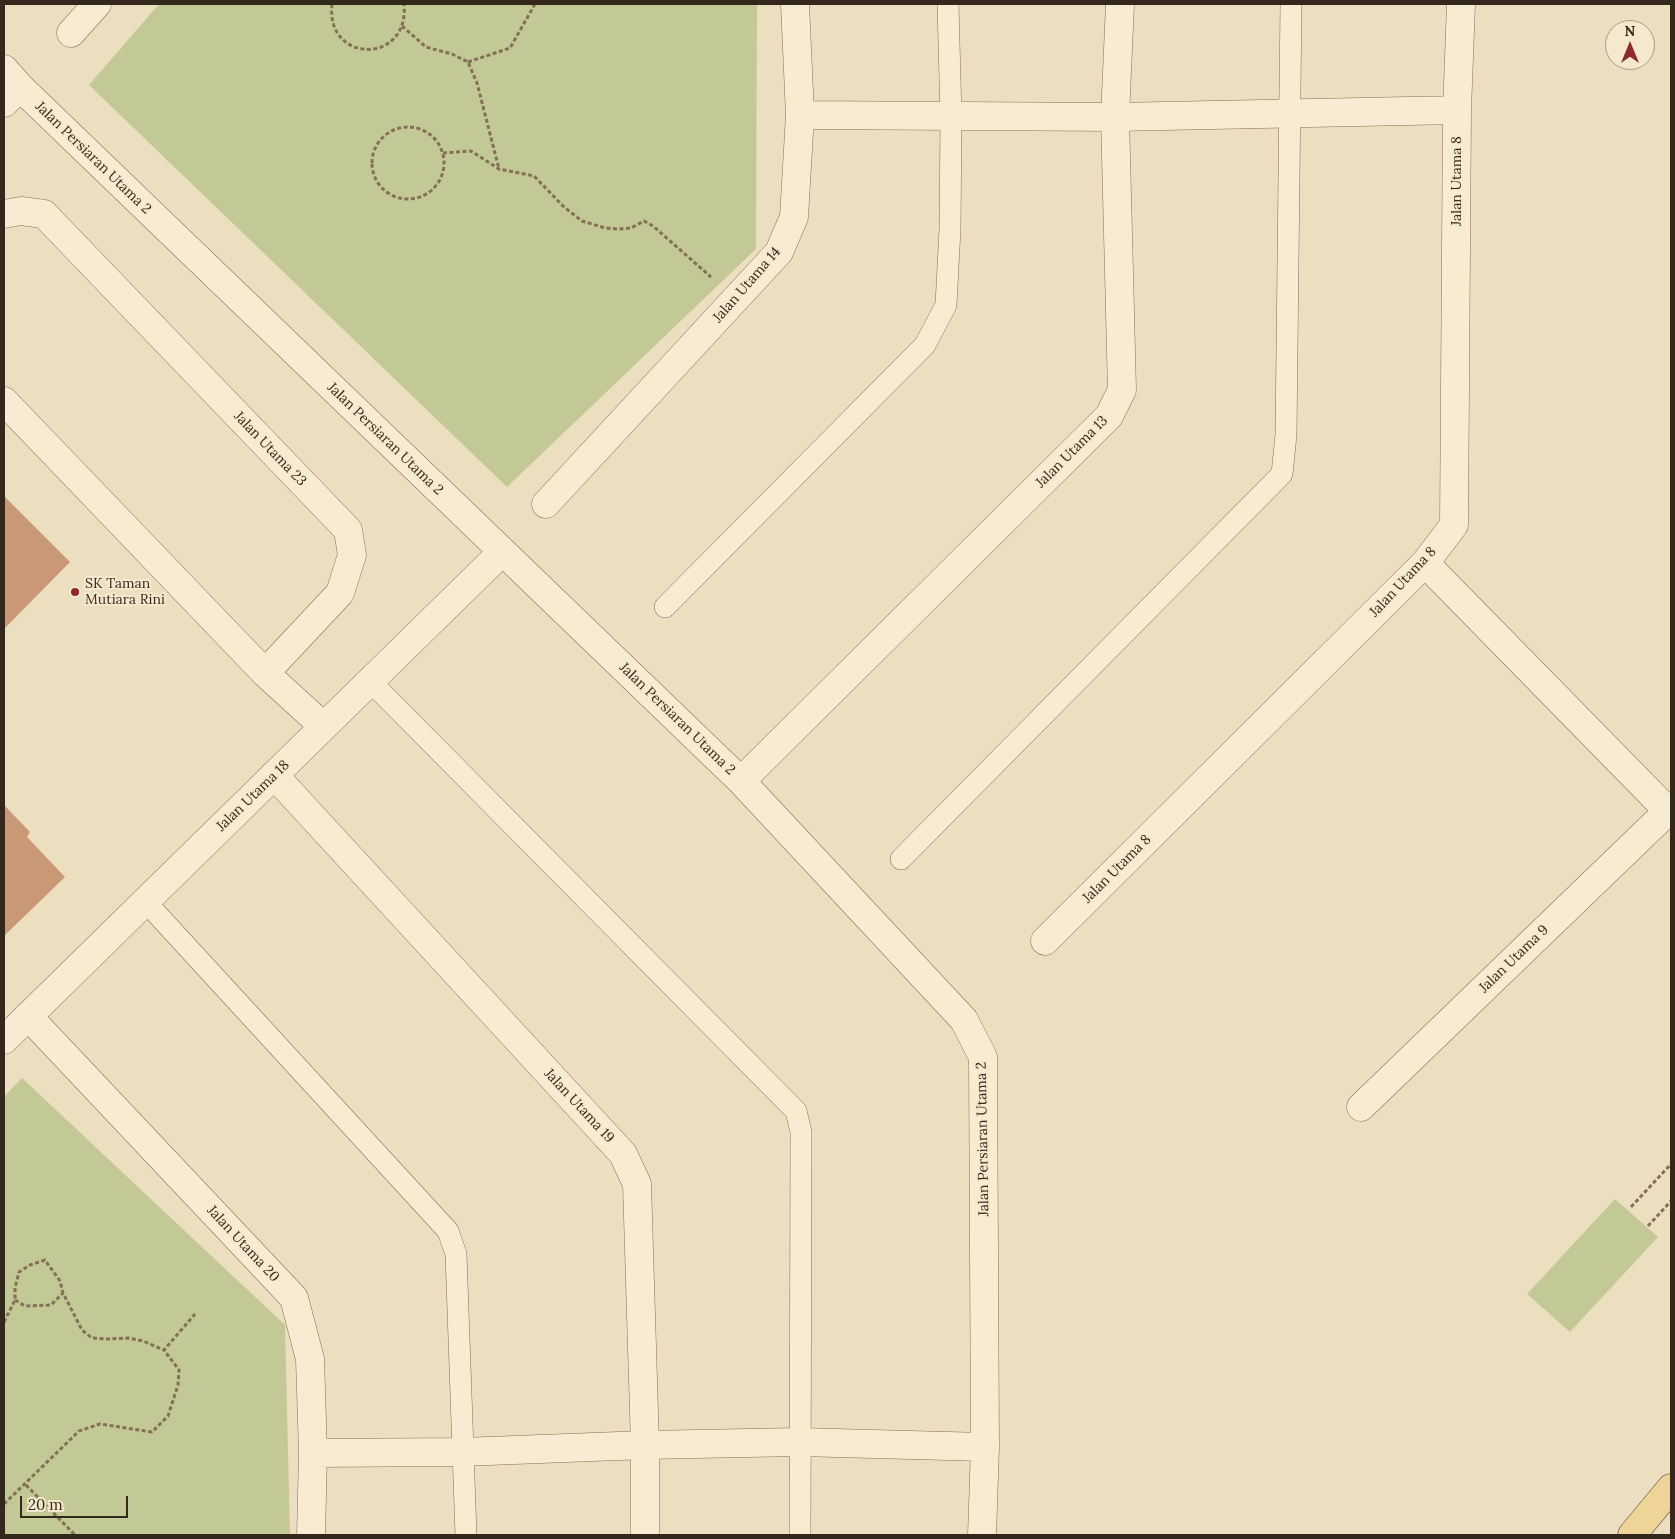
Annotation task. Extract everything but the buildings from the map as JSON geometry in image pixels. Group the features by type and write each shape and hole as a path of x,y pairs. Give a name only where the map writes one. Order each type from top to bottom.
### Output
{"main road":[{"path":"1632,1535 1671,1488"}],"street":[{"path":"71,33 97,4"},
{"name":"Jalan Utama 14","path":"546,504 780,252 794,217 800,114 795,4"},
{"name":"Jalan Utama 13","path":"741,781 1109,416 1122,390 1115,117 1120,4"},
{"name":"Jalan Utama 8","path":"1044,941 1425,563 1454,525 1458,110 1461,4"},
{"name":"Jalan Persiaran Utama 2","path":"9,86 502,552 741,781 964,1020 983,1057 985,1447 982,1535"},
{"path":"800,114 951,117 1115,117 1458,110"},
{"name":"Jalan Utama 23","path":"4,214 21,211 44,214 348,530 352,554 340,593 265,674"},
{"path":"4,401 265,674 324,726"},
{"name":"Jalan Utama 18","path":"4,1040 502,552"},
{"name":"Jalan Utama 9","path":"1360,1107 1670,813 1425,563"},
{"name":"Jalan Utama 19","path":"274,775 623,1154 637,1184 645,1445 645,1535"},
{"name":"Jalan Utama 20","path":"28,1016 294,1298 310,1359 313,1453 311,1535"},
{"path":"313,1453 462,1452 645,1445 799,1442 985,1447"}],"lane":[{"path":"664,608 925,345 946,305 950,229 951,117 948,4"},
{"path":"901,859 1282,474 1286,435 1291,4"},
{"path":"370,681 796,1111 801,1132 800,1535"},
{"path":"145,901 448,1231 456,1254 466,1535"}],"path":[{"path":"332,4 331,16 334,28 341,38 351,46 362,50 375,49 386,45 396,37 405,15 404,4"},
{"path":"468,62 510,48 534,4"},
{"path":"402,26 426,47 452,54 468,62 477,83 499,169"},
{"path":"405,126 429,132 438,141 443,152 445,164 440,180 429,193 418,198 401,198 384,191 376,182 371,170 371,158 375,146 383,136 393,129 405,126"},
{"path":"443,152 471,151 499,169 534,176 564,207 582,221 605,228 618,229 631,228 644,221 653,226 736,299"},
{"path":"1631,1208 1671,1164"},
{"path":"1648,1226 1671,1201"},
{"path":"4,1322 15,1300 15,1288 20,1272 30,1264 45,1260 60,1281 62,1293 82,1330 92,1338 108,1340 128,1338 143,1341 164,1350 179,1370 178,1385 168,1416 152,1432 100,1424 79,1431 4,1504"},
{"path":"15,1300 25,1306 50,1305 62,1293"},
{"path":"164,1350 195,1314"},
{"path":"26,1484 75,1535"}],"green space":[{"path":"159,4 757,4 756,249 507,487 89,85"},
{"path":"22,1078 285,1325 290,1535 4,1535 4,1097"},
{"path":"1615,1199 1658,1237 1570,1332 1527,1294"}],"place":[{"name":"SK Taman Mutiara Rini","path":"75,592"}]}
